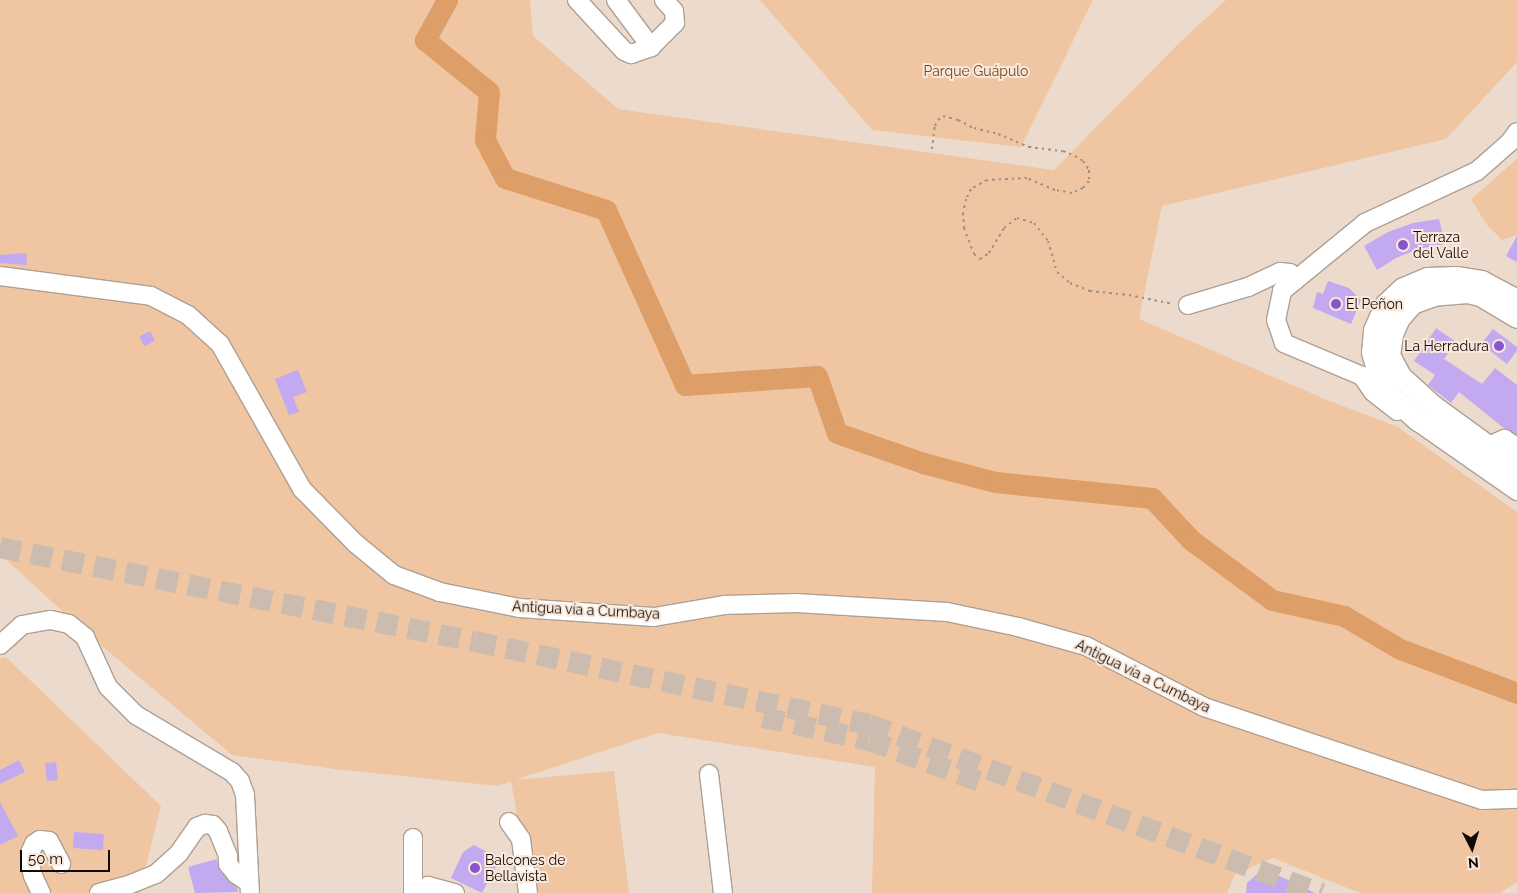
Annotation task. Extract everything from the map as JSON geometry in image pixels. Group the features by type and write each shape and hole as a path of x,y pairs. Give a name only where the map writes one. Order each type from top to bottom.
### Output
{"main road":[{"path":"1514,295 1482,281 1456,277 1427,278 1402,288 1385,305 1374,330 1370,375 1418,420 1517,489"},
{"path":"1517,317 1480,295 1467,292 1434,295 1412,303 1399,318 1392,334 1390,355 1400,376 1433,406 1517,466"}],"street":[{"path":"577,0 624,51 631,54 651,47 675,23 674,11 664,0"},
{"path":"616,0 651,47"},
{"path":"1370,375 1284,343 1276,320 1282,291 1365,223 1477,171 1510,142 1517,132"},
{"path":"1188,306 1248,287 1280,272 1290,272 1295,281"},
{"name":"Antigua vía a Cumbaya","path":"0,276 151,296 188,315 220,344 302,489 355,543 394,575 440,592 519,608 654,617 724,605 796,603 946,612 1018,626 1086,646 1204,707 1482,800 1517,799"},
{"path":"1489,446 1504,439 1517,447"},
{"path":"0,645 22,625 51,620 69,624 85,637 108,687 136,715 232,772 240,781 245,795 249,887"},
{"path":"709,774 723,893"},
{"path":"509,822 521,839 528,893"},
{"path":"99,893 156,874 179,853 197,827 205,824 213,824 218,830 228,856 228,864 249,887"},
{"path":"413,838 413,893 428,886 455,893"},
{"path":"41,893 30,864 30,853 34,844 40,840 49,840 61,864"}],"path":[{"path":"932,149 935,126 943,116 958,120 974,128 998,134 1030,147 1063,151 1075,156 1083,161 1089,170 1089,181 1083,188 1072,193 1056,190 1027,178 987,180 971,190 966,199 963,213 964,228 974,254 980,259 989,253 1004,228 1017,218 1034,223 1048,241 1058,272 1070,283 1090,291 1129,295 1161,304 1188,306"}],"green space":[{"path":"0,0 530,0 533,36 618,109 1054,170 1179,43 1226,0 1517,0 1517,62 1446,139 1162,206 1139,319 1327,400 1398,427 1517,512 1517,882 1500,893 1360,893 1273,858 1235,874 1227,893 872,893 875,767 658,733 515,780 614,771 629,893 531,893 511,781 498,786 335,769 232,755 84,631 0,554"},
{"name":"Parque Guápulo","path":"760,0 1093,0 1021,147 872,130"},
{"path":"1517,159 1517,235 1502,240 1486,224 1471,199"},
{"path":"6,657 161,806 139,893 0,893 0,658"}],"building":[{"name":"Terraza del Valle","path":"1439,219 1445,244 1418,249 1396,258 1377,270 1364,246 1388,232 1413,223"},
{"path":"1517,236 1517,262 1506,256"},
{"path":"26,253 27,265 0,263 0,255"},
{"name":"El Peñon","path":"1328,281 1349,288 1361,300 1351,324 1313,308 1317,292 1323,294"},
{"path":"1436,328 1456,342 1444,359 1482,384 1495,368 1517,385 1517,435 1505,429 1459,392 1451,403 1428,385 1435,375 1414,361"},
{"name":"La Herradura","path":"1493,329 1517,347 1517,351 1507,364 1481,344"},
{"path":"150,331 155,341 144,346 139,336"},
{"path":"298,370 307,392 293,397 299,412 289,415 275,379"},
{"path":"19,760 25,772 0,784 0,770"},
{"path":"56,762 58,780 47,781 45,763"},
{"path":"0,802 18,836 0,845"},
{"path":"74,832 104,834 103,850 73,848"},
{"name":"Balcones de Bellavista","path":"474,845 500,859 482,893 451,878 463,852"},
{"path":"217,859 220,871 237,887 238,892 195,893 188,867"},
{"path":"1263,869 1315,893 1246,893 1247,883"}],"waterway":[{"path":"447,0 425,40 489,92 485,140 505,178 606,210 685,385 817,376 837,433 923,463 995,482 1152,498 1191,540 1272,600 1344,616 1400,649 1517,693"}],"tunnel":[{"path":"0,547 475,641 869,724 1321,893"},
{"path":"763,717 869,740 980,781"}],"place":[{"name":"Terraza del Valle","path":"1403,245"},
{"name":"El Peñon","path":"1336,304"},
{"name":"La Herradura","path":"1499,346"},
{"name":"Balcones de Bellavista","path":"475,868"}]}
